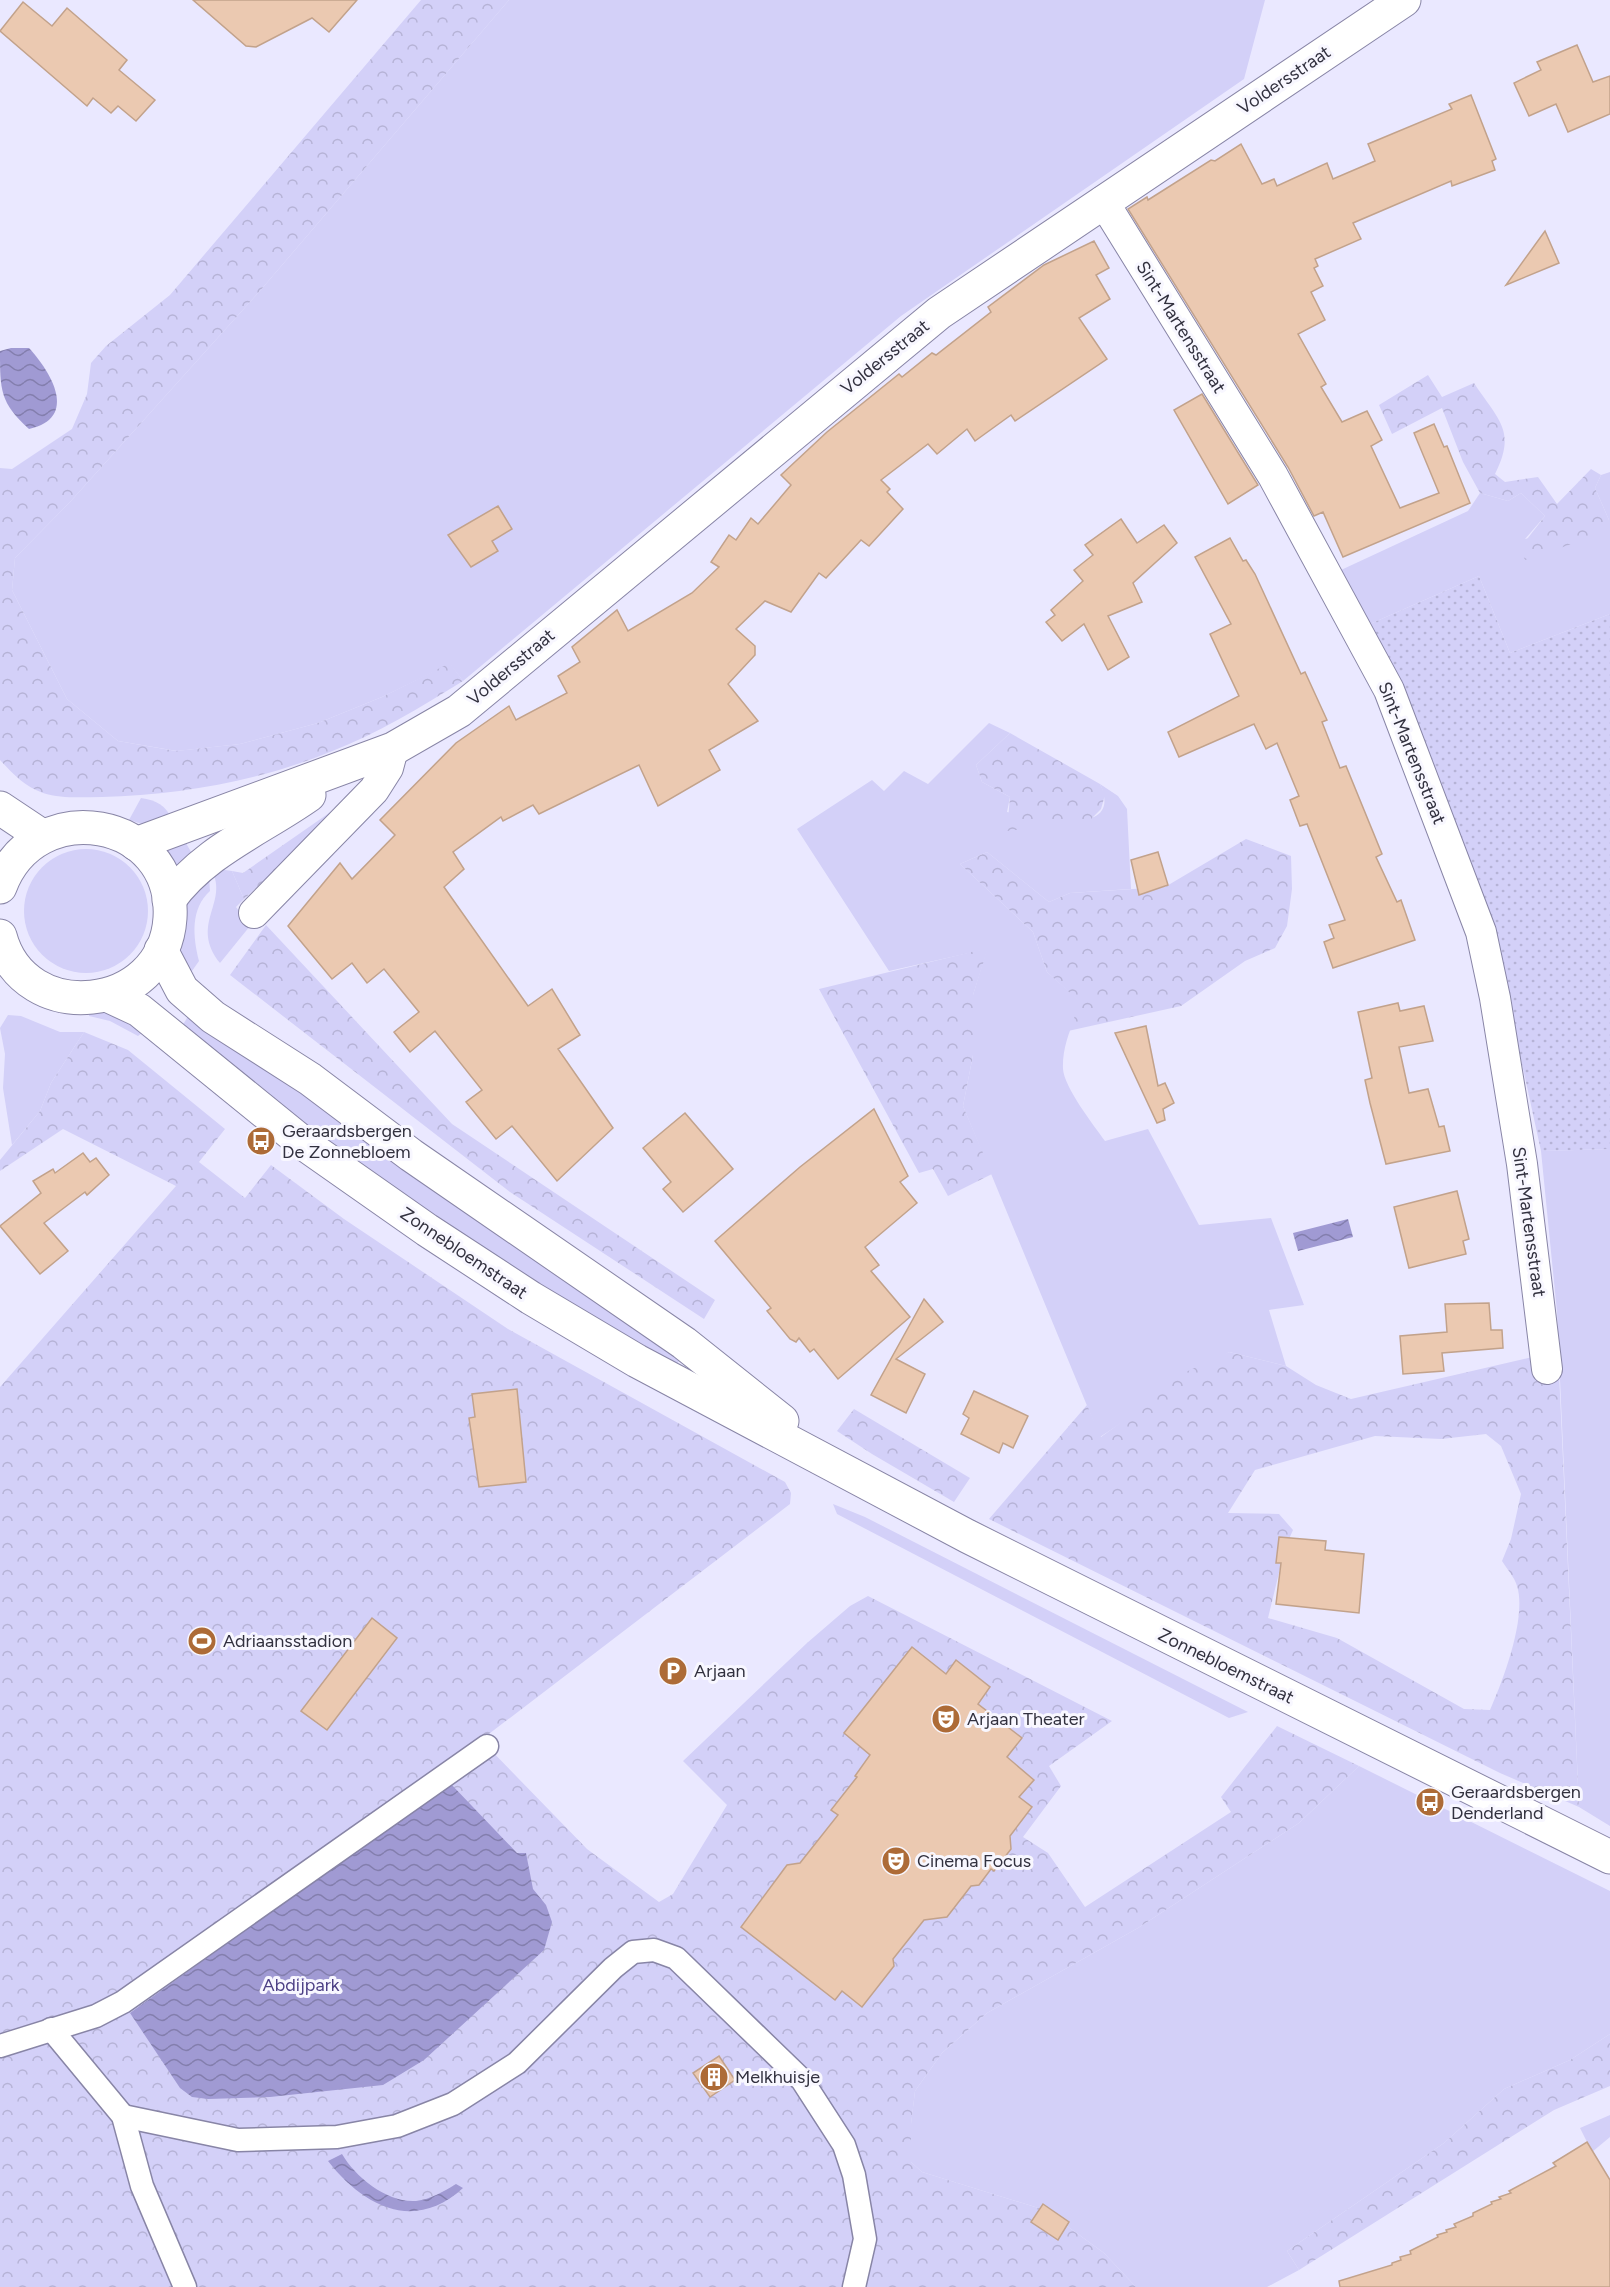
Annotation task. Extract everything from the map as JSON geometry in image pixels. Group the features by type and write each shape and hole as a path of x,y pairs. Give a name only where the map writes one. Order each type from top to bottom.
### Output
{"main road":[{"name":"Voldersstraat","path":"136,844 393,749 459,711 939,313 1404,0"},
{"name":"Voldersstraat","path":"169,900 183,880 202,862 290,809 350,766"},
{"path":"0,808 42,836"},
{"name":"Zonnebloemstraat","path":"1,878 24,849 42,836 66,827 93,826 115,832 136,844 151,859 162,877 169,900 170,918 161,950 148,970 135,983 109,996 69,999 42,989 27,979 4,956"},
{"name":"Zonnebloemstraat","path":"161,950 182,990 213,1017 309,1079 411,1155 687,1346 845,1469"},
{"name":"Zonnebloemstraat","path":"109,996 139,1010 303,1143 427,1230 531,1298 660,1374 845,1469 967,1536 1610,1857"},
{"path":"660,1374 678,1379 686,1378 691,1374 695,1362 687,1346"}],"street":[{"name":"Sint-Martensstraat","path":"1103,201 1273,476 1389,690 1402,722 1481,932 1495,998 1522,1164 1547,1369"},
{"path":"254,913 374,790 388,768 393,749"},
{"path":"0,2046 96,2016 123,2002 487,1746"},
{"path":"123,2116 238,2140 337,2138 397,2126 453,2104 518,2063 613,1968 633,1952 654,1950 676,1958 802,2080 844,2145 854,2175 865,2239 854,2287"},
{"path":"51,2029 123,2116 142,2186 185,2287"}],"green space":[{"path":"421,0 509,0 259,292 70,502 15,558 12,590 67,699 118,741 176,751 240,744 318,723 382,697 450,663 463,681 365,737 275,771 218,785 131,796 65,797 36,790 19,779 0,760 0,468 12,469 72,429 87,394 91,363 106,346 170,295"},
{"path":"509,0 1265,0 1244,79 901,316 463,681 450,664 382,697 318,723 240,744 177,751 118,741 67,699 12,590 15,558 70,502 259,292"},
{"path":"1428,375 1442,397 1474,383 1502,426 1504,446 1495,474 1505,482 1538,477 1557,504 1591,469 1601,475 1595,488 1609,520 1604,533 1525,560 1520,548 1545,516 1521,493 1508,501 1480,493 1463,462 1442,408 1392,434 1379,405"},
{"path":"1610,472 1610,614 1510,653 1479,576 1370,624 1341,570 1468,511 1480,493 1508,501 1521,493 1545,516 1525,539 1609,520 1595,488 1601,475"},
{"path":"1479,576 1510,653 1610,614 1610,1149 1541,1151 1512,1018 1370,624"},
{"path":"989,723 1010,733 976,765 982,782 1010,797 1007,812 1054,820 1088,819 1100,813 1104,802 1100,784 1118,796 1127,809 1131,889 1070,893 1049,902 987,852 960,864 1033,932 1047,972 1082,1003 1068,1035 1064,1052 1063,1069 1068,1086 1105,1141 1148,1129 1199,1225 1271,1218 1304,1305 1269,1310 1286,1366 1229,1352 1100,1437 963,1106 973,1055 973,995 987,949 889,971 797,829 872,780 884,791 904,771 928,784"},
{"path":"1010,733 1100,784 1105,795 1101,809 1089,821 1007,831 1010,797 982,782 976,765"},
{"path":"141,798 160,804 172,820 152,827 129,820"},
{"path":"332,811 334,814 244,899 232,871 243,873"},
{"path":"183,838 194,857 178,875 160,846"},
{"path":"1246,839 1291,856 1292,889 1287,926 1275,948 1245,961 1181,1006 1068,1031 1081,1003 1047,972 1033,932 960,864 987,852 1049,902 1070,893 1165,887"},
{"path":"86,849 110,854 130,867 143,887 148,911 143,935 130,955 110,968 86,973 62,968 42,955 29,935 24,911 29,887 42,867 62,854"},
{"path":"218,869 232,871 244,899 236,907 250,926 220,963 208,937 208,926 216,895 213,873"},
{"path":"209,877 210,891 199,906 196,915 195,942 199,961 187,978 180,961 187,902"},
{"path":"266,925 452,1124 715,1300 704,1319 510,1192 230,975"},
{"path":"988,948 973,995 973,1055 963,1106 992,1174 948,1196 933,1169 919,1173 819,989"},
{"path":"118,1010 148,1028 138,1036 110,1021 89,1016 89,1011"},
{"path":"190,1013 680,1360 675,1366 666,1366 324,1149 181,1028"},
{"path":"8,1015 21,1016 60,1032 84,1032 51,1083 40,1111 12,1145 3,1088 5,1054 0,1028"},
{"name":"Abdijpark","path":"84,1032 128,1050 225,1129 199,1162 245,1198 271,1165 344,1219 508,1329 785,1482 791,1493 790,1504 481,1740 587,1849 659,1902 673,1894 727,1805 683,1761 807,1643 850,1606 868,1596 1112,1721 1049,1766 1061,1786 1023,1837 1048,1853 1085,1907 1231,1812 1221,1797 1277,1726 1359,1766 1299,1823 1138,1928 987,2013 942,2053 915,2091 911,2125 911,2162 922,2172 1045,2210 1104,2253 1136,2287 0,2287 0,1387 176,1186 63,1129 0,1171 0,1160 40,1111 51,1083"},
{"path":"1610,1149 1610,1826 1579,1807 1557,1312 1541,1151"},
{"path":"1558,1351 1579,1807 1500,1773 989,1519 1087,1405 1101,1437 1138,1410 1175,1377 1229,1352 1286,1366 1316,1385 1351,1399","holes":["1486,1434 1501,1446 1521,1494 1511,1539 1502,1561 1517,1586 1519,1614 1507,1666 1490,1710 1464,1709 1337,1638 1268,1618 1285,1548 1293,1530 1279,1514 1228,1513 1255,1470 1375,1436 1441,1439"]},
{"path":"854,1409 970,1478 954,1502 837,1431"},
{"path":"833,1504 865,1517 1248,1712 1229,1718 837,1514"},
{"path":"1359,1766 1610,1891 1610,2034 1570,2060 1504,2089 1444,2143 1287,2251 1299,2270 1267,2287 1136,2287 1104,2253 1045,2210 922,2172 911,2162 911,2124 915,2091 942,2053 987,2013 1138,1928 1299,1823"},
{"path":"1610,2034 1610,2086 1554,2110 1299,2270 1287,2251 1444,2143 1504,2089 1570,2060"},
{"path":"1610,2115 1610,2137 1592,2152 1580,2128"}],"water":[{"path":"11,348 29,348 45,369 56,393 57,405 53,415 44,423 29,429 12,411 2,386 0,351"},
{"path":"1348,1219 1353,1237 1298,1251 1293,1233"},
{"path":"450,1783 517,1853 526,1853 533,1889 546,1905 552,1922 544,1950 424,2060 383,2085 270,2097 208,2099 192,2097 180,2088 130,2013"},
{"path":"342,2154 364,2180 384,2193 405,2201 432,2197 456,2184 463,2188 445,2202 426,2209 408,2211 390,2208 357,2191 328,2161"}],"building":[{"path":"193,0 357,0 329,32 312,18 256,47 246,46"},
{"path":"23,2 52,26 67,8 127,60 119,70 155,100 136,121 118,106 111,113 93,98 87,106 0,31"},
{"path":"1577,45 1593,82 1610,76 1610,114 1568,132 1556,104 1529,116 1514,83 1541,70 1537,62"},
{"path":"1471,95 1496,159 1492,161 1495,170 1452,186 1451,181 1353,223 1361,239 1315,259 1318,266 1314,268 1323,286 1311,292 1325,320 1298,334 1326,384 1321,387 1342,422 1367,411 1382,440 1371,446 1400,508 1439,493 1414,433 1434,424 1444,447 1447,446 1470,503 1343,557 1323,512 1314,516 1288,467 1128,209 1147,197 1148,200 1241,144 1262,184 1274,179 1277,186 1327,163 1333,179 1375,161 1368,144 1452,109 1449,104"},
{"path":"1545,231 1559,263 1506,285"},
{"path":"1094,241 1109,268 1096,275 1110,299 1079,318 1107,359 1015,421 1011,415 975,441 967,429 937,454 928,444 881,480 890,489 887,492 903,509 869,546 861,540 826,578 819,573 791,612 765,601 736,629 755,646 755,655 728,684 758,721 709,750 720,770 658,806 639,765 539,814 533,805 503,821 501,817 453,852 464,869 444,887 528,1006 552,989 580,1035 558,1049 613,1128 557,1181 512,1126 496,1139 466,1102 482,1090 435,1031 410,1052 394,1032 419,1012 384,969 367,983 352,963 332,979 288,926 340,863 352,879 395,835 380,820 456,743 509,706 516,720 567,693 558,676 580,662 572,647 617,610 628,631 692,593 719,567 711,562 729,535 736,540 751,518 758,524 791,485 781,475 827,432 899,374 902,377 932,353 936,355 991,312 988,307 1044,265"},
{"path":"1202,394 1258,485 1228,504 1174,410"},
{"path":"498,506 512,529 492,541 498,551 471,567 448,535"},
{"path":"1121,519 1137,543 1164,525 1177,543 1133,583 1142,602 1108,616 1129,657 1108,670 1084,624 1062,641 1046,622 1055,615 1051,610 1083,581 1074,570 1093,555 1085,545"},
{"path":"1230,538 1243,561 1246,560 1255,574 1301,674 1305,672 1327,720 1322,722 1340,768 1346,766 1382,854 1376,857 1397,902 1401,900 1415,940 1333,968 1324,942 1334,938 1329,925 1345,920 1307,824 1300,826 1290,800 1299,796 1277,743 1266,749 1254,724 1179,757 1168,732 1239,696 1210,634 1231,624 1195,557"},
{"path":"1158,852 1168,885 1139,895 1131,860"},
{"path":"1398,1003 1400,1011 1424,1006 1433,1041 1399,1047 1409,1093 1428,1089 1439,1127 1444,1126 1450,1151 1386,1164 1365,1080 1372,1078 1358,1012"},
{"path":"1146,1026 1158,1086 1165,1083 1174,1103 1163,1109 1165,1120 1157,1123 1115,1033"},
{"path":"874,1109 908,1176 900,1182 917,1203 865,1247 879,1265 871,1271 910,1317 838,1379 814,1349 810,1352 799,1338 796,1342 790,1339 767,1311 771,1308 715,1241 800,1167"},
{"path":"685,1113 733,1169 683,1212 663,1189 671,1182 643,1148"},
{"path":"83,1153 90,1162 96,1158 109,1175 87,1195 85,1192 44,1223 68,1251 40,1274 0,1226 41,1193 33,1181 53,1169 55,1173"},
{"path":"1457,1191 1469,1239 1463,1241 1466,1254 1409,1268 1394,1207"},
{"path":"924,1299 943,1322 896,1359 925,1374 906,1413 871,1395"},
{"path":"1489,1303 1491,1330 1502,1330 1503,1348 1442,1353 1444,1371 1403,1374 1400,1336 1447,1332 1445,1304"},
{"path":"517,1389 526,1482 479,1487 469,1418 475,1417 472,1394"},
{"path":"974,1391 1028,1416 1013,1448 1003,1443 999,1453 961,1434 969,1418 963,1414"},
{"path":"1279,1537 1326,1541 1325,1550 1364,1554 1359,1613 1276,1604 1281,1563 1276,1563"},
{"path":"372,1618 397,1638 327,1730 301,1711"},
{"path":"912,1647 946,1674 956,1660 990,1687 978,1704 1022,1738 1007,1757 1034,1780 1019,1797 1032,1807 1010,1836 1011,1849 994,1871 991,1869 979,1885 971,1886 947,1917 924,1920 893,1959 894,1966 862,2007 842,1991 835,2000 741,1927 787,1865 800,1863 838,1815 831,1810 857,1777 855,1776 870,1755 844,1733"},
{"name":"Melkhuisje","path":"719,2056 735,2080 710,2097 693,2073"},
{"path":"1587,2142 1610,2180 1610,2287 1340,2287 1339,2281 1392,2265 1401,2260 1400,2257 1411,2254 1410,2251 1438,2237 1437,2235 1447,2232 1446,2230 1456,2227 1454,2224 1473,2216 1473,2213 1492,2204 1491,2202 1501,2199 1499,2197 1511,2193 1509,2191 1556,2166 1553,2163"},
{"path":"1043,2204 1069,2222 1058,2240 1031,2222"}],"place":[{"name":"Geraardsbergen De Zonnebloem","path":"261,1141"},
{"name":"Adriaansstadion","path":"202,1641"},
{"name":"Arjaan","path":"673,1671"},
{"name":"Arjaan Theater","path":"946,1719"},
{"name":"Geraardsbergen Denderland","path":"1430,1802"},
{"name":"Cinema Focus","path":"896,1861"},
{"name":"Melkhuisje","path":"714,2077"}]}
